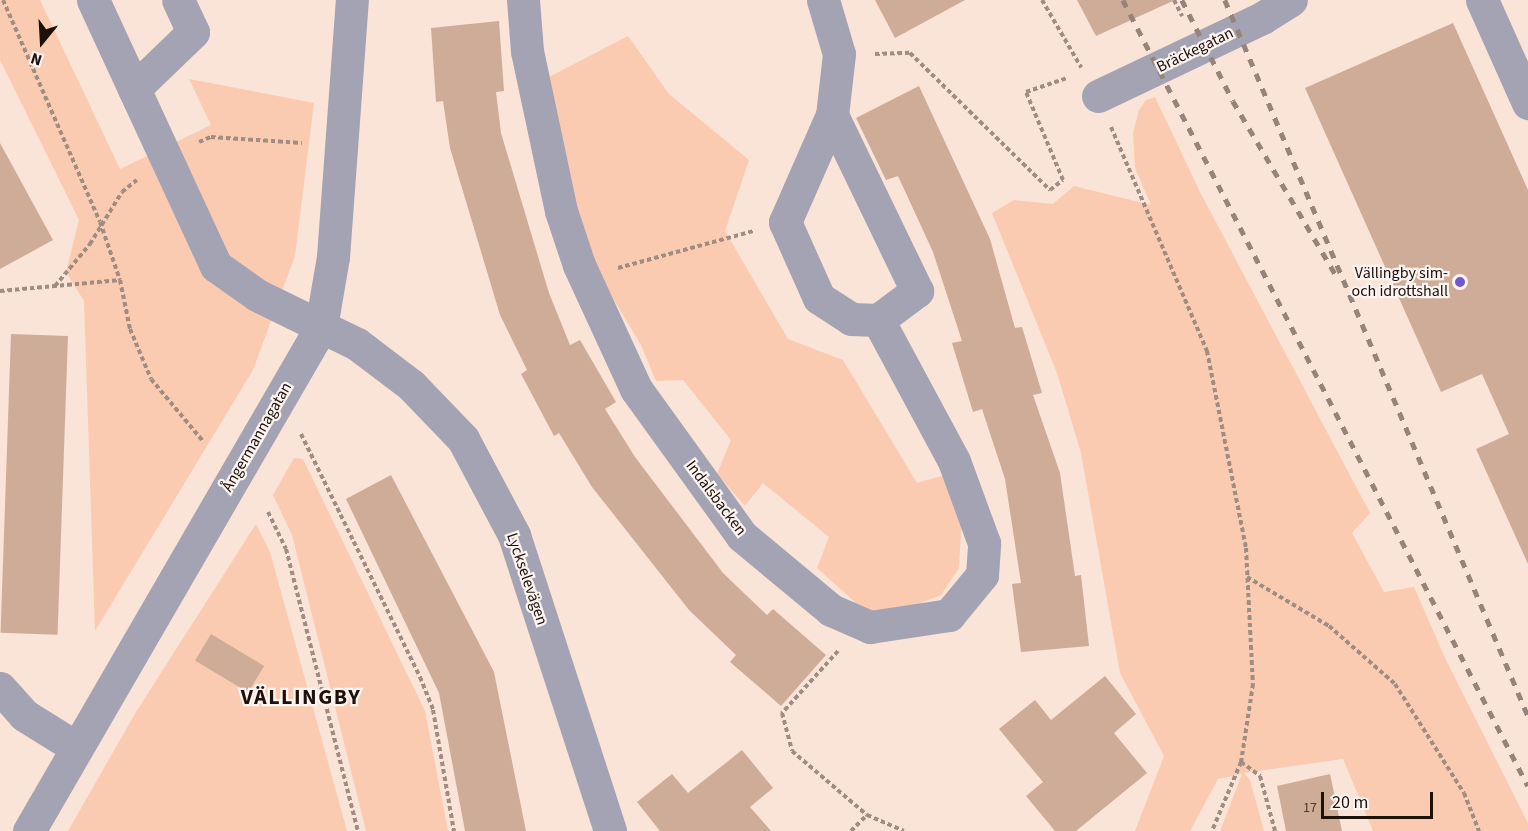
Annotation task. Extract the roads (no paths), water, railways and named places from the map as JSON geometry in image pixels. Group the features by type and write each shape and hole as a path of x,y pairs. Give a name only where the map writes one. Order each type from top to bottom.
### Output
{"street":[{"name":"Lyckselevägen","path":"93,0 216,266 257,295 357,344 411,385 463,439 514,535 610,831"},
{"path":"134,89 193,32 178,0"},
{"name":"Ångermannagatan","path":"29,831 321,327 333,257 352,0"},
{"name":"Indalsbacken","path":"523,0 527,51 561,211 584,277 636,389 742,536 831,610 870,627 949,615 982,575 984,543 954,461 878,320"},
{"path":"823,0 839,54 832,115 785,222 819,298 851,319 878,320 917,291 832,115"},
{"name":"Bräckegatan","path":"1091,84 1262,18 1290,0"},
{"path":"1482,0 1528,103"},
{"path":"0,688 24,715 77,748"}],"railway":[{"path":"1123,0 1528,786"},
{"path":"1182,0 1233,101 1337,277"},
{"path":"1225,0 1528,716"}],"place":[{"name":"Vällingby sim- och idrottshall","path":"1460,282"}],"district":[{"name":"VÄLLINGBY","path":"301,698"}]}
